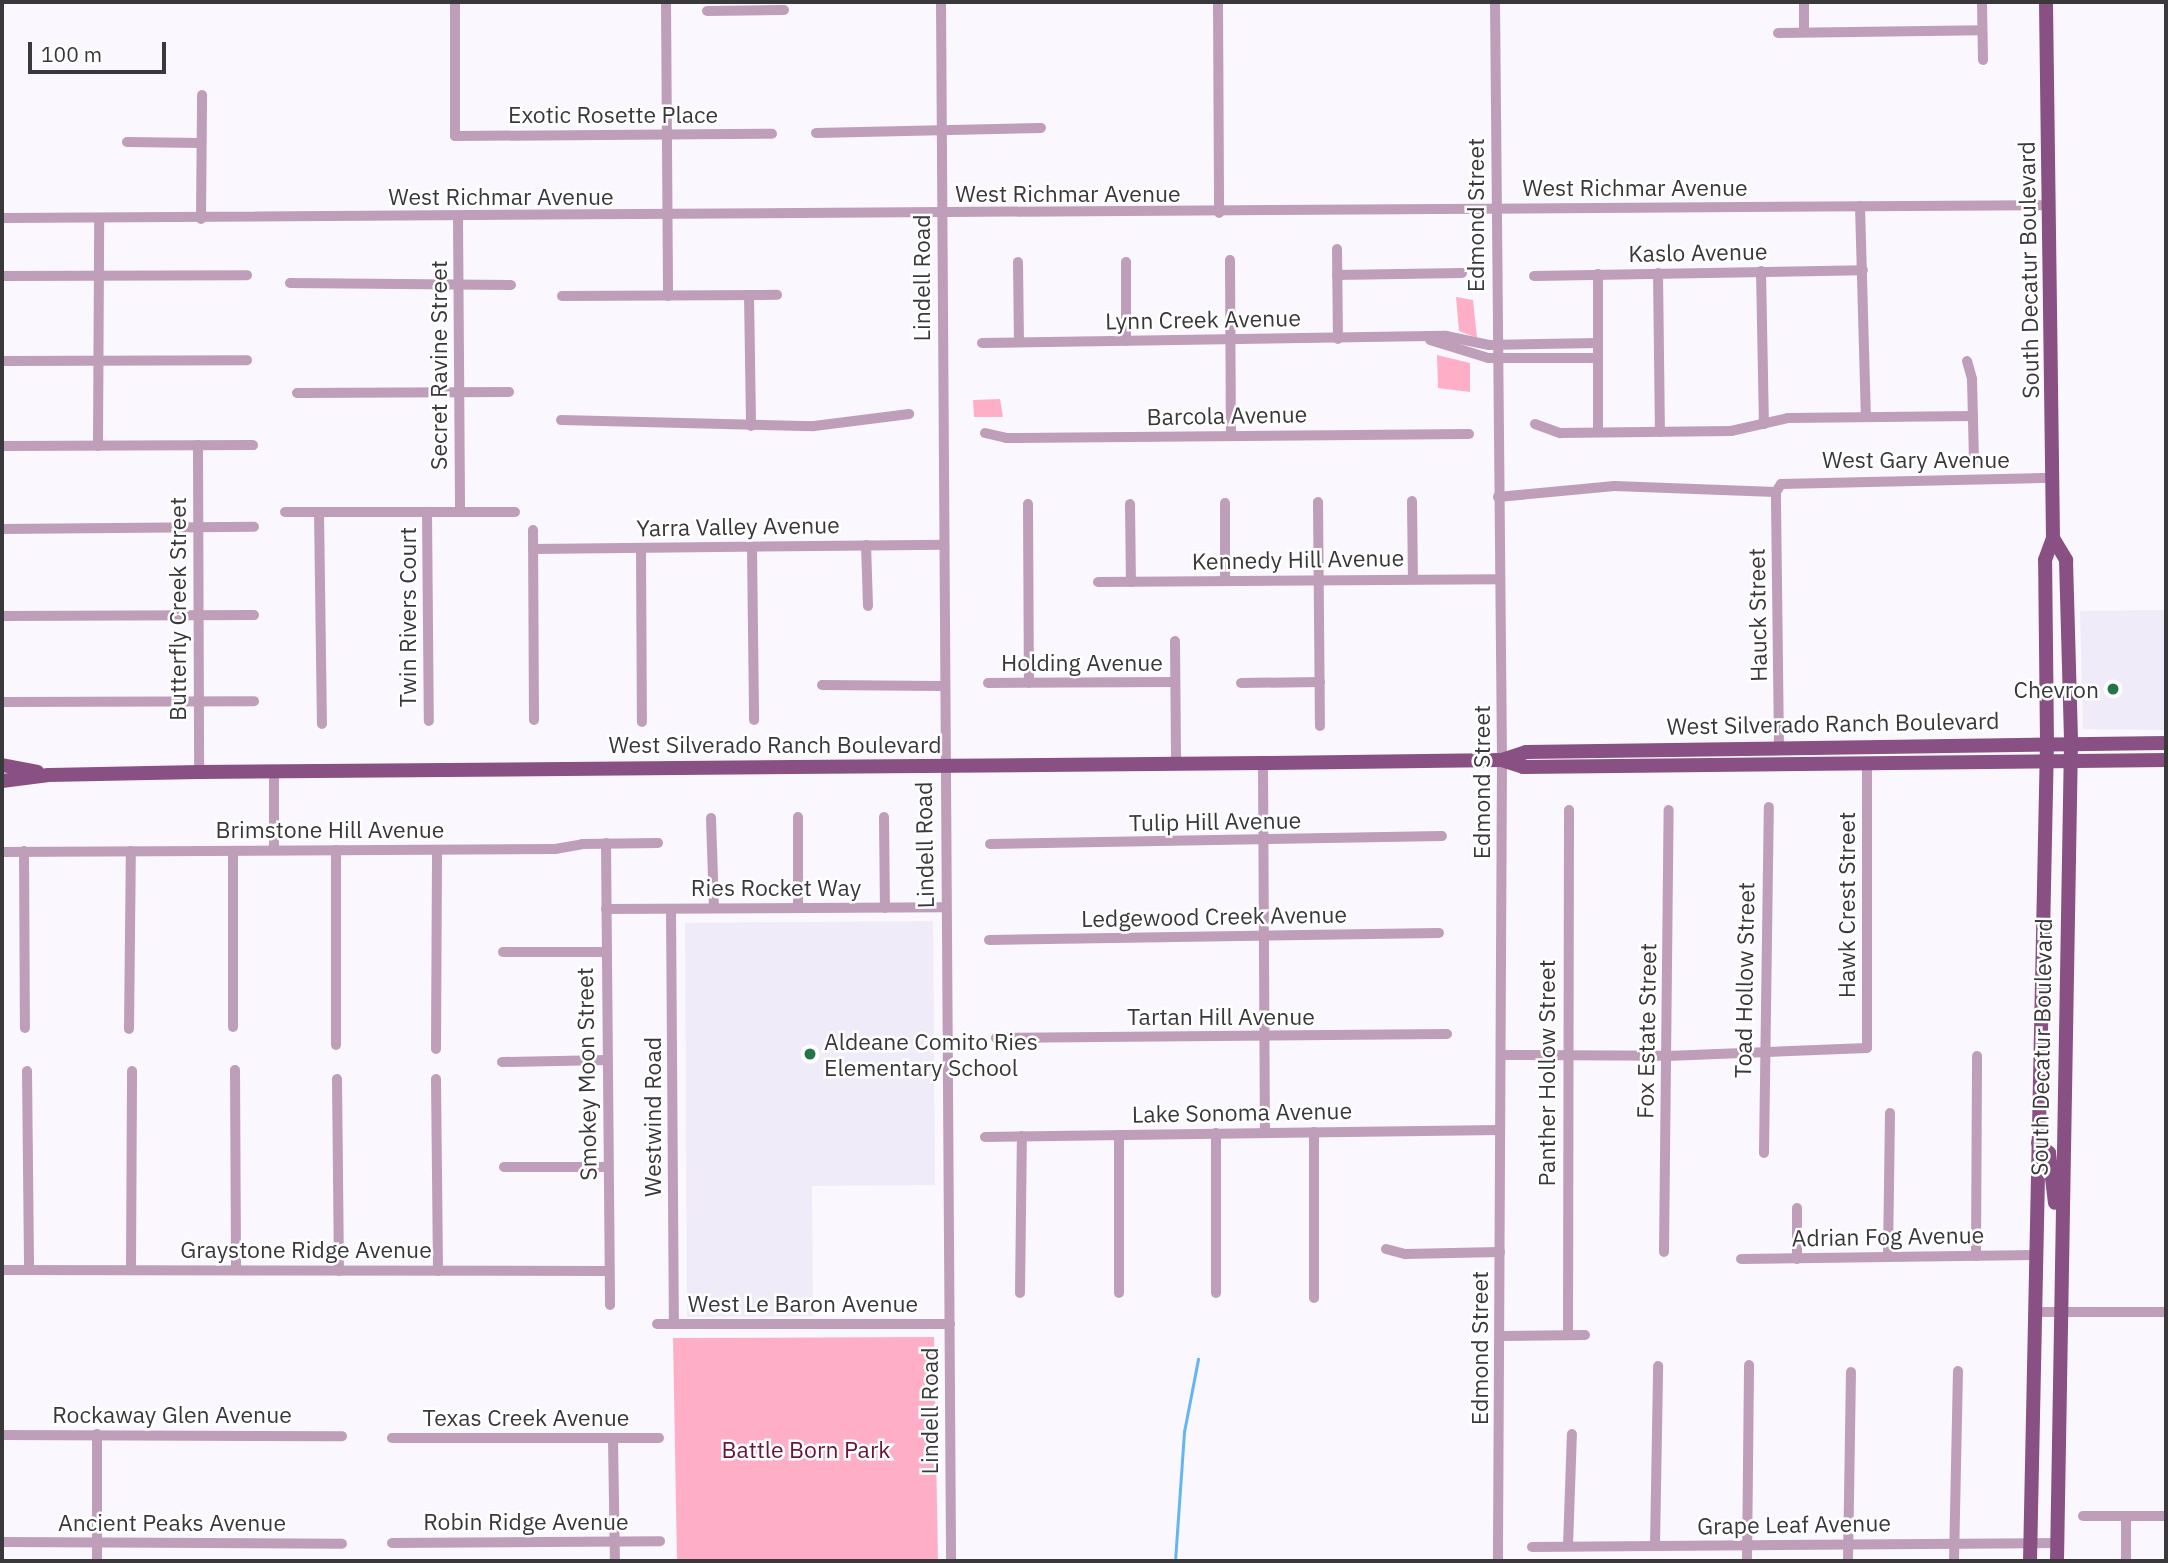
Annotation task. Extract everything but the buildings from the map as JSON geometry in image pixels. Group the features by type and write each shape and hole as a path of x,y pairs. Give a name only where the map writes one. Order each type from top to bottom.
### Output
{"main road":[{"name":"South Decatur Boulevard","path":"2030,1561 2047,742 2045,561 2053,538 2046,2"},
{"name":"South Decatur Boulevard","path":"2053,538 2066,560 2071,742 2057,1561"},
{"name":"West Silverado Ranch Boulevard","path":"1502,760 1526,751 2047,742 2166,743"},
{"name":"West Silverado Ranch Boulevard","path":"2,781 49,775 274,771 1502,760 1524,767 2166,760"},
{"name":"West Silverado Ranch Boulevard","path":"2,765 49,775"},
{"path":"2038,1143 2049,1153 2061,1232"}],"street":[{"name":"Exotic Rosette Place","path":"455,2 455,136 772,134"},
{"path":"666,2 668,296"},
{"name":"Lindell Road","path":"941,2 944,545 942,685 951,1561"},
{"path":"1218,2 1219,213"},
{"name":"Edmond Street","path":"1495,2 1503,1055 1500,1130 1498,1561"},
{"path":"1804,2 1804,32"},
{"path":"1982,2 1983,60"},
{"path":"708,11 758,6 784,10"},
{"path":"1778,33 1982,30"},
{"path":"201,219 202,95"},
{"path":"816,133 1041,128"},
{"path":"127,142 201,143"},
{"name":"West Richmar Avenue","path":"2,218 942,215 2050,205"},
{"path":"1860,206 1866,416"},
{"name":"Secret Ravine Street","path":"458,217 460,512"},
{"path":"98,446 99,218"},
{"path":"1337,250 1338,339"},
{"path":"1230,260 1231,436"},
{"path":"1018,262 1019,342"},
{"path":"1126,262 1126,341"},
{"name":"Kaslo Avenue","path":"1534,276 1863,270"},
{"path":"1761,271 1764,425"},
{"path":"1338,275 1462,273"},
{"path":"1658,273 1660,432"},
{"path":"1598,274 1598,432"},
{"path":"2,276 247,275"},
{"path":"290,284 511,285"},
{"path":"749,295 751,426"},
{"path":"562,296 777,295"},
{"name":"Lynn Creek Avenue","path":"982,343 1454,337 1497,345 1598,344"},
{"name":"Lynn Creek Avenue","path":"1424,338 1497,358 1598,358"},
{"path":"2,360 247,360"},
{"path":"1967,361 1973,416 1974,461"},
{"path":"298,393 509,392"},
{"path":"561,420 814,426 909,414"},
{"path":"1535,424 1560,433 1731,431 1788,418 1973,416"},
{"name":"Barcola Avenue","path":"985,433 1006,438 1469,434"},
{"name":"Butterfly Creek Street","path":"198,445 199,772"},
{"path":"2,446 253,445"},
{"name":"West Gary Avenue","path":"1498,497 1614,486 1778,488 2053,478"},
{"name":"Hauck Street","path":"1778,488 1779,747"},
{"path":"1412,500 1413,579"},
{"path":"1318,502 1320,726"},
{"path":"1224,503 1225,581"},
{"path":"1028,504 1029,683"},
{"path":"1130,504 1131,582"},
{"path":"285,512 515,512"},
{"path":"319,512 322,724"},
{"name":"Twin Rivers Court","path":"427,512 429,721"},
{"path":"3,530 254,527"},
{"path":"533,530 534,720"},
{"path":"866,545 868,606"},
{"name":"Yarra Valley Avenue","path":"533,549 944,545"},
{"path":"641,548 642,722"},
{"path":"752,548 754,720"},
{"name":"Kennedy Hill Avenue","path":"1098,582 1499,579"},
{"path":"2,616 254,615"},
{"path":"1175,642 1176,764"},
{"name":"Holding Avenue","path":"988,683 1175,682"},
{"path":"1241,683 1320,682"},
{"path":"822,685 942,685"},
{"path":"4,702 254,701"},
{"path":"1263,763 1265,1133"},
{"name":"Hawk Crest Street","path":"1763,1050 1867,1048 1867,763"},
{"path":"274,771 274,850"},
{"name":"Toad Hollow Street","path":"1764,1153 1763,1050 1769,807"},
{"name":"Panther Hollow Street","path":"1568,1335 1565,1054 1569,810"},
{"name":"Fox Estate Street","path":"1664,1252 1669,810"},
{"path":"798,817 798,908"},
{"path":"884,817 885,908"},
{"path":"711,818 714,908"},
{"name":"Tulip Hill Avenue","path":"990,844 1263,842 1442,836"},
{"name":"Brimstone Hill Avenue","path":"2,852 555,849 606,843 658,843"},
{"name":"Smokey Moon Street","path":"606,843 610,1305"},
{"path":"336,850 337,1045"},
{"path":"436,1049 437,850"},
{"path":"24,851 25,1028"},
{"path":"129,1029 131,851"},
{"path":"233,851 233,1027"},
{"name":"Ries Rocket Way","path":"606,909 946,907"},
{"name":"Westwind Road","path":"671,909 674,1324"},
{"name":"Ledgewood Creek Avenue","path":"989,940 1439,933"},
{"path":"503,952 606,952"},
{"name":"Tartan Hill Avenue","path":"996,1038 1265,1038 1447,1034"},
{"path":"1503,1055 1667,1056 1763,1050"},
{"path":"1976,1256 1977,1056"},
{"path":"502,1062 607,1060"},
{"path":"235,1070 236,1269"},
{"path":"27,1071 29,1270"},
{"path":"131,1269 132,1071"},
{"path":"337,1079 339,1271"},
{"path":"436,1079 438,1271"},
{"path":"1888,1256 1890,1113"},
{"name":"Lake Sonoma Avenue","path":"985,1137 1500,1130"},
{"path":"1314,1132 1314,1298"},
{"path":"1216,1133 1216,1293"},
{"path":"1119,1135 1119,1293"},
{"path":"1020,1293 1022,1136"},
{"path":"504,1167 608,1167"},
{"path":"1797,1208 1797,1259"},
{"path":"1385,1248 1405,1254 1500,1252"},
{"name":"Adrian Fog Avenue","path":"1741,1259 2036,1255"},
{"name":"Graystone Ridge Avenue","path":"2,1270 609,1271"},
{"path":"2034,1312 2166,1312"},
{"name":"West Le Baron Avenue","path":"657,1324 950,1324"},
{"path":"1500,1336 1585,1335"},
{"path":"1747,1561 1749,1365"},
{"path":"1655,1546 1658,1366"},
{"path":"1954,1561 1958,1371"},
{"path":"1848,1561 1851,1372"},
{"path":"97,1434 97,1561"},
{"path":"1569,1546 1572,1434"},
{"name":"Rockaway Glen Avenue","path":"2,1435 342,1436"},
{"name":"Texas Creek Avenue","path":"392,1438 659,1438"},
{"path":"614,1438 615,1561"},
{"path":"2083,1516 2166,1516"},
{"path":"2126,1516 2126,1561"},
{"name":"Robin Ridge Avenue","path":"392,1543 660,1541"},
{"name":"Ancient Peaks Avenue","path":"2,1542 342,1544"},
{"name":"Grape Leaf Avenue","path":"1532,1547 2057,1543"}],"shaded area":[{"path":"2166,610 2166,730 2083,729 2080,611"},
{"name":"Aldeane Comito Ries Elementary School","path":"933,921 935,1185 812,1186 813,1316 687,1317 685,923"}],"green space":[{"path":"1456,297 1473,300 1477,338 1459,331"},
{"path":"1437,355 1470,363 1470,392 1438,388"},
{"path":"1000,399 1003,417 974,417 973,400"},
{"name":"Battle Born Park","path":"934,1337 938,1561 677,1561 673,1338"}],"waterway":[{"path":"1175,1561 1184,1432 1198,1359"}],"place":[{"name":"Chevron","path":"2113,689"},
{"name":"Aldeane Comito Ries Elementary School","path":"810,1054"}]}
